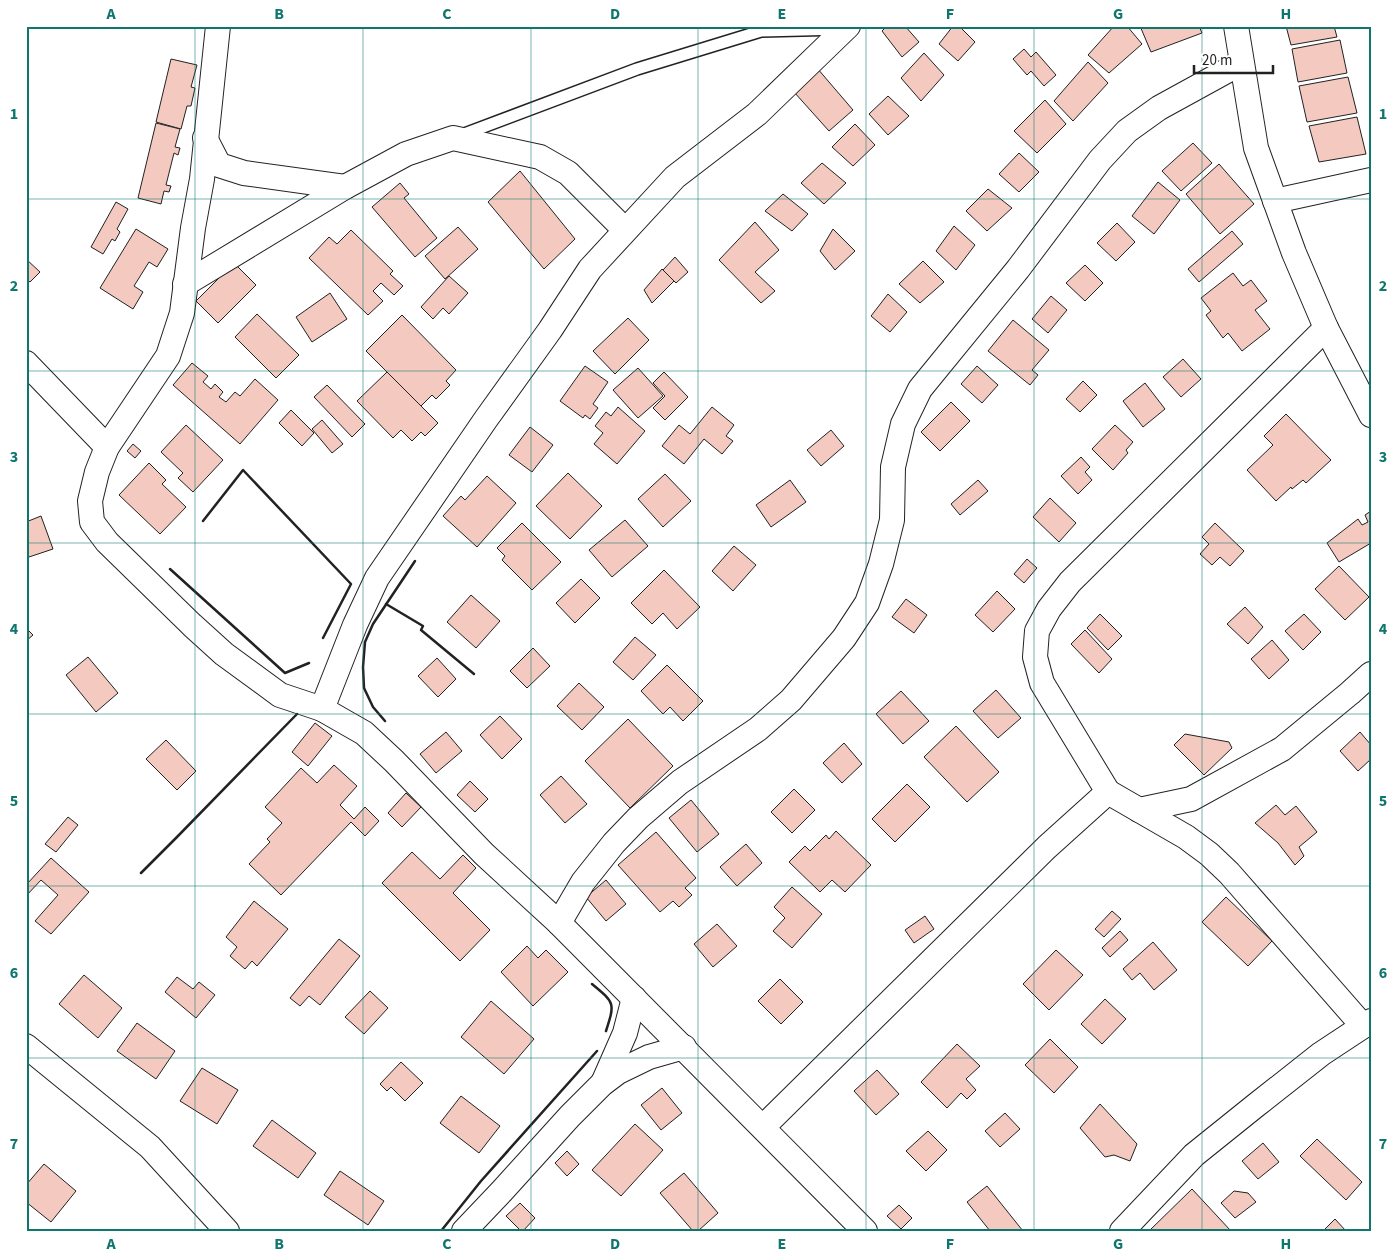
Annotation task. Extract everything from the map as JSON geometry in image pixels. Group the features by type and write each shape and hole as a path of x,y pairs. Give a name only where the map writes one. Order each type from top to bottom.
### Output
{"street":[{"path":"218,26 202,179 193,228 182,313 168,356 107,446 97,472 90,501 92,522 107,542 224,654 280,695 322,709 364,733 484,854 559,923 684,1047 865,1231"},
{"path":"1236,26 1256,148 1294,252 1326,328 1371,415"},
{"path":"322,709 355,625 377,578 486,419 550,330 590,269 675,177 757,114 846,28"},
{"path":"559,923 584,882 614,843 638,818 680,782 758,729 791,700 844,638 867,603 881,564 892,520 894,468 901,432 920,389 1018,268 1100,160 1127,131 1160,108 1241,63"},
{"path":"205,138 219,165 244,173 345,187"},
{"path":"185,284 345,187 406,154 453,138 540,157 568,173 625,230"},
{"path":"1275,201 1371,180"},
{"path":"1122,1231 1194,1155 1321,1054 1367,1024 1229,873 1209,854 1186,836 1108,792 1042,683 1035,658 1037,630 1048,609 1070,582 1326,328"},
{"path":"26,363 107,446"},
{"path":"1139,810 1191,799 1282,749 1371,674"},
{"path":"762,1128 1047,848 1108,792"},
{"path":"602,1084 625,1033 634,998"},
{"path":"26,1046 150,1147 227,1231"},
{"path":"464,1231 602,1084 618,1072 650,1057 684,1047"}],"lane":[{"path":"453,138 638,69 761,31 846,28"}],"building":[{"path":"887,26 905,26 919,42 902,57 882,31"},
{"path":"953,26 959,26 975,42 958,61 939,44"},
{"path":"1114,26 1127,26 1142,44 1109,73 1088,55"},
{"path":"1140,26 1199,26 1202,33 1151,52"},
{"path":"1286,26 1334,26 1337,37 1291,45"},
{"path":"1340,40 1347,73 1298,82 1292,49"},
{"path":"1024,49 1031,57 1036,52 1056,75 1044,86 1031,71 1027,75 1013,59"},
{"path":"924,53 944,75 921,101 901,78"},
{"path":"171,59 197,65 191,87 195,88 191,106 187,106 181,129 156,122"},
{"path":"1088,62 1108,83 1073,121 1054,101"},
{"path":"817,68 853,110 829,131 794,92"},
{"path":"1348,77 1357,113 1307,122 1299,86"},
{"path":"888,96 909,116 888,135 869,114"},
{"path":"1045,100 1066,124 1037,153 1014,131"},
{"path":"1357,117 1366,154 1319,162 1309,126"},
{"path":"156,123 180,129 175,147 180,148 178,155 174,153 166,185 171,186 169,192 164,191 161,204 138,198"},
{"path":"855,124 875,145 853,166 832,147"},
{"path":"1193,143 1212,163 1181,191 1162,171"},
{"path":"1019,153 1039,172 1019,192 999,174"},
{"path":"822,163 846,183 824,204 801,183"},
{"path":"1219,164 1254,204 1220,234 1186,194"},
{"path":"520,171 575,239 544,269 488,202"},
{"path":"1158,182 1180,200 1154,234 1132,216"},
{"path":"400,183 409,194 404,198 437,238 415,257 372,207"},
{"path":"988,189 1012,208 987,231 966,211"},
{"path":"783,194 808,214 792,231 765,211"},
{"path":"116,202 128,209 117,229 120,232 115,241 112,239 103,254 91,247"},
{"path":"755,222 779,250 755,272 775,291 761,303 719,260"},
{"path":"1117,223 1135,242 1116,261 1097,243"},
{"path":"954,226 975,245 956,270 936,251"},
{"path":"458,227 478,249 445,279 425,256"},
{"path":"136,229 168,249 157,267 149,262 134,286 143,292 133,309 100,288"},
{"path":"833,229 855,251 835,270 820,251"},
{"path":"351,230 393,271 390,274 403,286 394,295 381,283 373,291 383,301 368,315 309,258 329,237 337,244"},
{"path":"1232,231 1243,244 1199,282 1188,269"},
{"path":"675,257 688,272 676,283 663,270"},
{"path":"26,259 40,272 30,282 26,279"},
{"path":"923,261 944,282 920,303 899,284"},
{"path":"234,263 256,285 218,323 196,301"},
{"path":"1085,265 1103,283 1085,301 1066,283"},
{"path":"662,269 674,281 652,303 644,290"},
{"path":"1233,273 1243,286 1251,280 1267,301 1255,310 1270,329 1242,351 1228,333 1223,338 1206,315 1211,311 1201,298"},
{"path":"449,276 468,293 449,314 443,308 433,319 421,307"},
{"path":"330,293 347,319 312,342 296,317"},
{"path":"888,294 907,312 890,332 871,316"},
{"path":"1051,296 1067,310 1048,333 1032,319"},
{"path":"257,314 299,355 276,378 235,337"},
{"path":"402,315 456,370 446,381 450,385 436,399 432,395 421,406 366,351"},
{"path":"628,318 649,340 615,374 593,351"},
{"path":"1013,320 1049,350 1032,370 1038,375 1030,385 988,351"},
{"path":"1183,359 1201,379 1181,397 1163,377"},
{"path":"192,363 208,376 203,382 211,389 215,384 223,392 219,397 226,402 235,392 240,396 255,379 278,400 240,444 173,385"},
{"path":"585,366 608,382 593,404 598,408 590,419 585,415 583,418 560,401"},
{"path":"977,366 998,385 982,403 961,384"},
{"path":"638,368 663,396 638,418 613,390"},
{"path":"387,372 438,423 425,436 421,432 412,441 401,430 393,438 357,401"},
{"path":"664,372 688,397 665,420 653,408 665,396 653,383"},
{"path":"1083,381 1097,395 1080,412 1066,399"},
{"path":"1145,383 1165,409 1143,427 1123,401"},
{"path":"327,385 365,424 352,437 314,397"},
{"path":"951,402 970,421 940,451 921,432"},
{"path":"618,407 645,431 617,464 594,444 603,433 595,426 606,412 611,416"},
{"path":"712,407 734,425 726,436 733,441 722,454 704,439 684,464 662,446 679,425 690,434"},
{"path":"291,410 314,433 302,446 279,423"},
{"path":"1286,414 1331,460 1306,483 1303,480 1292,489 1291,487 1276,501 1247,470 1273,445 1264,436"},
{"path":"322,420 343,444 332,453 312,429"},
{"path":"186,425 223,460 193,492 178,478 183,473 161,452"},
{"path":"1115,425 1133,442 1126,450 1128,453 1113,470 1092,449"},
{"path":"530,427 553,445 532,472 509,455"},
{"path":"831,430 844,446 821,466 807,450"},
{"path":"133,444 141,451 135,458 127,451"},
{"path":"1081,457 1090,467 1085,472 1092,480 1078,494 1061,476"},
{"path":"149,463 166,480 162,484 186,507 160,534 119,495"},
{"path":"568,473 602,506 570,539 536,506"},
{"path":"665,474 691,501 663,527 638,499"},
{"path":"487,476 516,503 477,547 443,516 461,496 465,500"},
{"path":"790,480 806,502 771,527 756,505"},
{"path":"978,480 988,491 960,515 951,504"},
{"path":"1050,498 1076,523 1059,542 1033,517"},
{"path":"1371,511 1371,543 1339,562 1327,543 1358,519 1362,525 1368,522 1365,515"},
{"path":"41,516 53,549 26,558 26,522"},
{"path":"625,520 648,546 612,577 589,550"},
{"path":"522,523 561,562 532,590 502,560 505,556 497,548"},
{"path":"1215,523 1244,551 1230,566 1220,557 1212,565 1200,554 1209,544 1202,537"},
{"path":"734,546 756,565 733,591 712,571"},
{"path":"1027,559 1037,568 1024,583 1014,574"},
{"path":"1339,566 1369,597 1345,620 1315,589"},
{"path":"664,570 700,607 677,629 663,613 652,624 631,603"},
{"path":"581,579 600,598 575,623 556,603"},
{"path":"997,591 1015,609 993,632 975,615"},
{"path":"471,595 500,621 476,648 447,622"},
{"path":"906,599 927,615 914,633 892,617"},
{"path":"1245,607 1263,627 1248,644 1227,624"},
{"path":"1100,614 1122,636 1108,650 1087,628"},
{"path":"1304,614 1321,632 1303,650 1285,631"},
{"path":"26,628 33,635 26,641"},
{"path":"1085,630 1112,659 1099,673 1071,644"},
{"path":"635,637 656,655 633,680 613,662"},
{"path":"1272,640 1289,660 1269,679 1251,659"},
{"path":"533,648 550,666 527,688 510,671"},
{"path":"88,657 118,693 96,712 66,675"},
{"path":"437,658 456,679 438,697 418,676"},
{"path":"667,665 703,701 683,721 670,707 663,714 641,691"},
{"path":"579,683 604,707 582,730 557,706"},
{"path":"996,690 1021,718 998,738 973,711"},
{"path":"901,691 929,721 903,744 876,714"},
{"path":"500,716 522,739 502,759 480,735"},
{"path":"628,719 673,766 630,808 585,761"},
{"path":"315,723 332,736 308,766 292,752"},
{"path":"956,726 999,772 967,802 924,757"},
{"path":"446,732 462,751 436,773 420,754"},
{"path":"1360,732 1371,745 1371,759 1358,771 1340,751"},
{"path":"1185,734 1229,742 1232,748 1204,775 1174,745"},
{"path":"166,740 196,771 177,790 146,759"},
{"path":"844,743 862,764 842,783 823,763"},
{"path":"334,765 357,786 340,805 354,819 365,807 379,821 365,836 351,822 281,895 249,864 270,842 267,839 282,823 265,807 301,768 317,783"},
{"path":"561,776 587,804 565,823 540,795"},
{"path":"470,781 488,799 475,812 457,795"},
{"path":"907,784 930,807 895,842 872,819"},
{"path":"794,789 815,810 792,833 771,812"},
{"path":"406,793 421,807 402,827 388,813"},
{"path":"691,800 719,834 697,852 669,818"},
{"path":"1276,805 1285,815 1296,806 1317,832 1299,847 1304,856 1295,865 1278,843 1255,823"},
{"path":"68,817 78,825 56,852 45,844"},
{"path":"836,831 871,865 845,892 832,880 820,892 789,862 805,846 810,851 826,835 829,839"},
{"path":"656,832 696,878 685,888 692,895 679,907 673,901 660,912 618,865"},
{"path":"746,844 762,863 737,886 720,867"},
{"path":"412,852 440,879 463,855 476,868 453,893 490,930 460,961 382,883"},
{"path":"51,858 89,892 51,934 35,921 58,895 41,880 26,896 26,885"},
{"path":"606,880 626,904 606,921 586,897"},
{"path":"792,887 822,914 792,948 773,931 785,918 774,907"},
{"path":"1226,897 1272,941 1248,966 1202,922"},
{"path":"254,901 288,929 257,966 252,961 245,969 230,956 237,947 226,937"},
{"path":"1112,911 1121,919 1104,937 1095,929"},
{"path":"925,916 934,929 914,943 905,930"},
{"path":"717,924 737,946 713,967 694,944"},
{"path":"1120,931 1128,940 1110,957 1102,948"},
{"path":"339,939 360,956 320,1005 309,996 300,1006 290,998"},
{"path":"1153,942 1177,970 1154,990 1140,973 1132,980 1123,969"},
{"path":"527,946 538,958 546,950 568,972 533,1006 501,972"},
{"path":"1056,950 1083,975 1049,1010 1023,984"},
{"path":"84,975 122,1008 98,1038 59,1004"},
{"path":"177,977 193,989 199,982 215,995 196,1018 165,992"},
{"path":"780,979 803,1002 781,1024 758,1001"},
{"path":"370,991 388,1008 364,1034 345,1017"},
{"path":"1105,999 1126,1019 1102,1044 1081,1024"},
{"path":"491,1001 534,1039 504,1074 461,1037"},
{"path":"137,1023 175,1051 156,1079 117,1051"},
{"path":"1050,1039 1078,1067 1054,1093 1025,1065"},
{"path":"957,1044 980,1066 966,1079 976,1090 967,1099 961,1093 947,1108 921,1082"},
{"path":"401,1062 423,1083 405,1101 391,1087 387,1091 380,1084"},
{"path":"202,1068 238,1090 217,1124 180,1101"},
{"path":"877,1070 899,1094 876,1115 854,1091"},
{"path":"662,1088 682,1113 661,1130 641,1105"},
{"path":"461,1096 500,1126 479,1153 440,1123"},
{"path":"1100,1104 1137,1144 1130,1161 1114,1155 1105,1157 1080,1128"},
{"path":"1005,1113 1020,1129 1000,1147 985,1131"},
{"path":"272,1120 316,1153 298,1178 253,1146"},
{"path":"635,1124 663,1150 621,1196 592,1170"},
{"path":"928,1131 947,1150 926,1171 906,1151"},
{"path":"1317,1139 1362,1182 1346,1200 1300,1156"},
{"path":"1263,1143 1279,1162 1258,1179 1242,1161"},
{"path":"567,1151 579,1164 567,1176 555,1163"},
{"path":"44,1164 76,1191 51,1222 26,1202 26,1185"},
{"path":"340,1171 384,1201 368,1225 324,1195"},
{"path":"684,1173 718,1213 698,1231 693,1231 660,1193"},
{"path":"987,1186 1023,1231 990,1231 967,1202"},
{"path":"1192,1189 1231,1231 1149,1231"},
{"path":"1234,1191 1248,1193 1256,1202 1235,1218 1221,1203"},
{"path":"520,1203 535,1218 523,1231 506,1216"},
{"path":"899,1205 912,1218 901,1229 887,1216"},
{"path":"1335,1219 1346,1231 1323,1231"}],"wall":[{"path":"203,521 243,470 351,584 323,638"},
{"path":"385,721 373,707 364,688 365,642 373,624 415,561"},
{"path":"170,569 285,673 309,663"},
{"path":"386,604 423,626 421,630 474,674"},
{"path":"141,873 297,714"},
{"path":"592,984 605,995 611,1004 611,1015 606,1031"},
{"path":"441,1231 481,1181 597,1051"}]}
